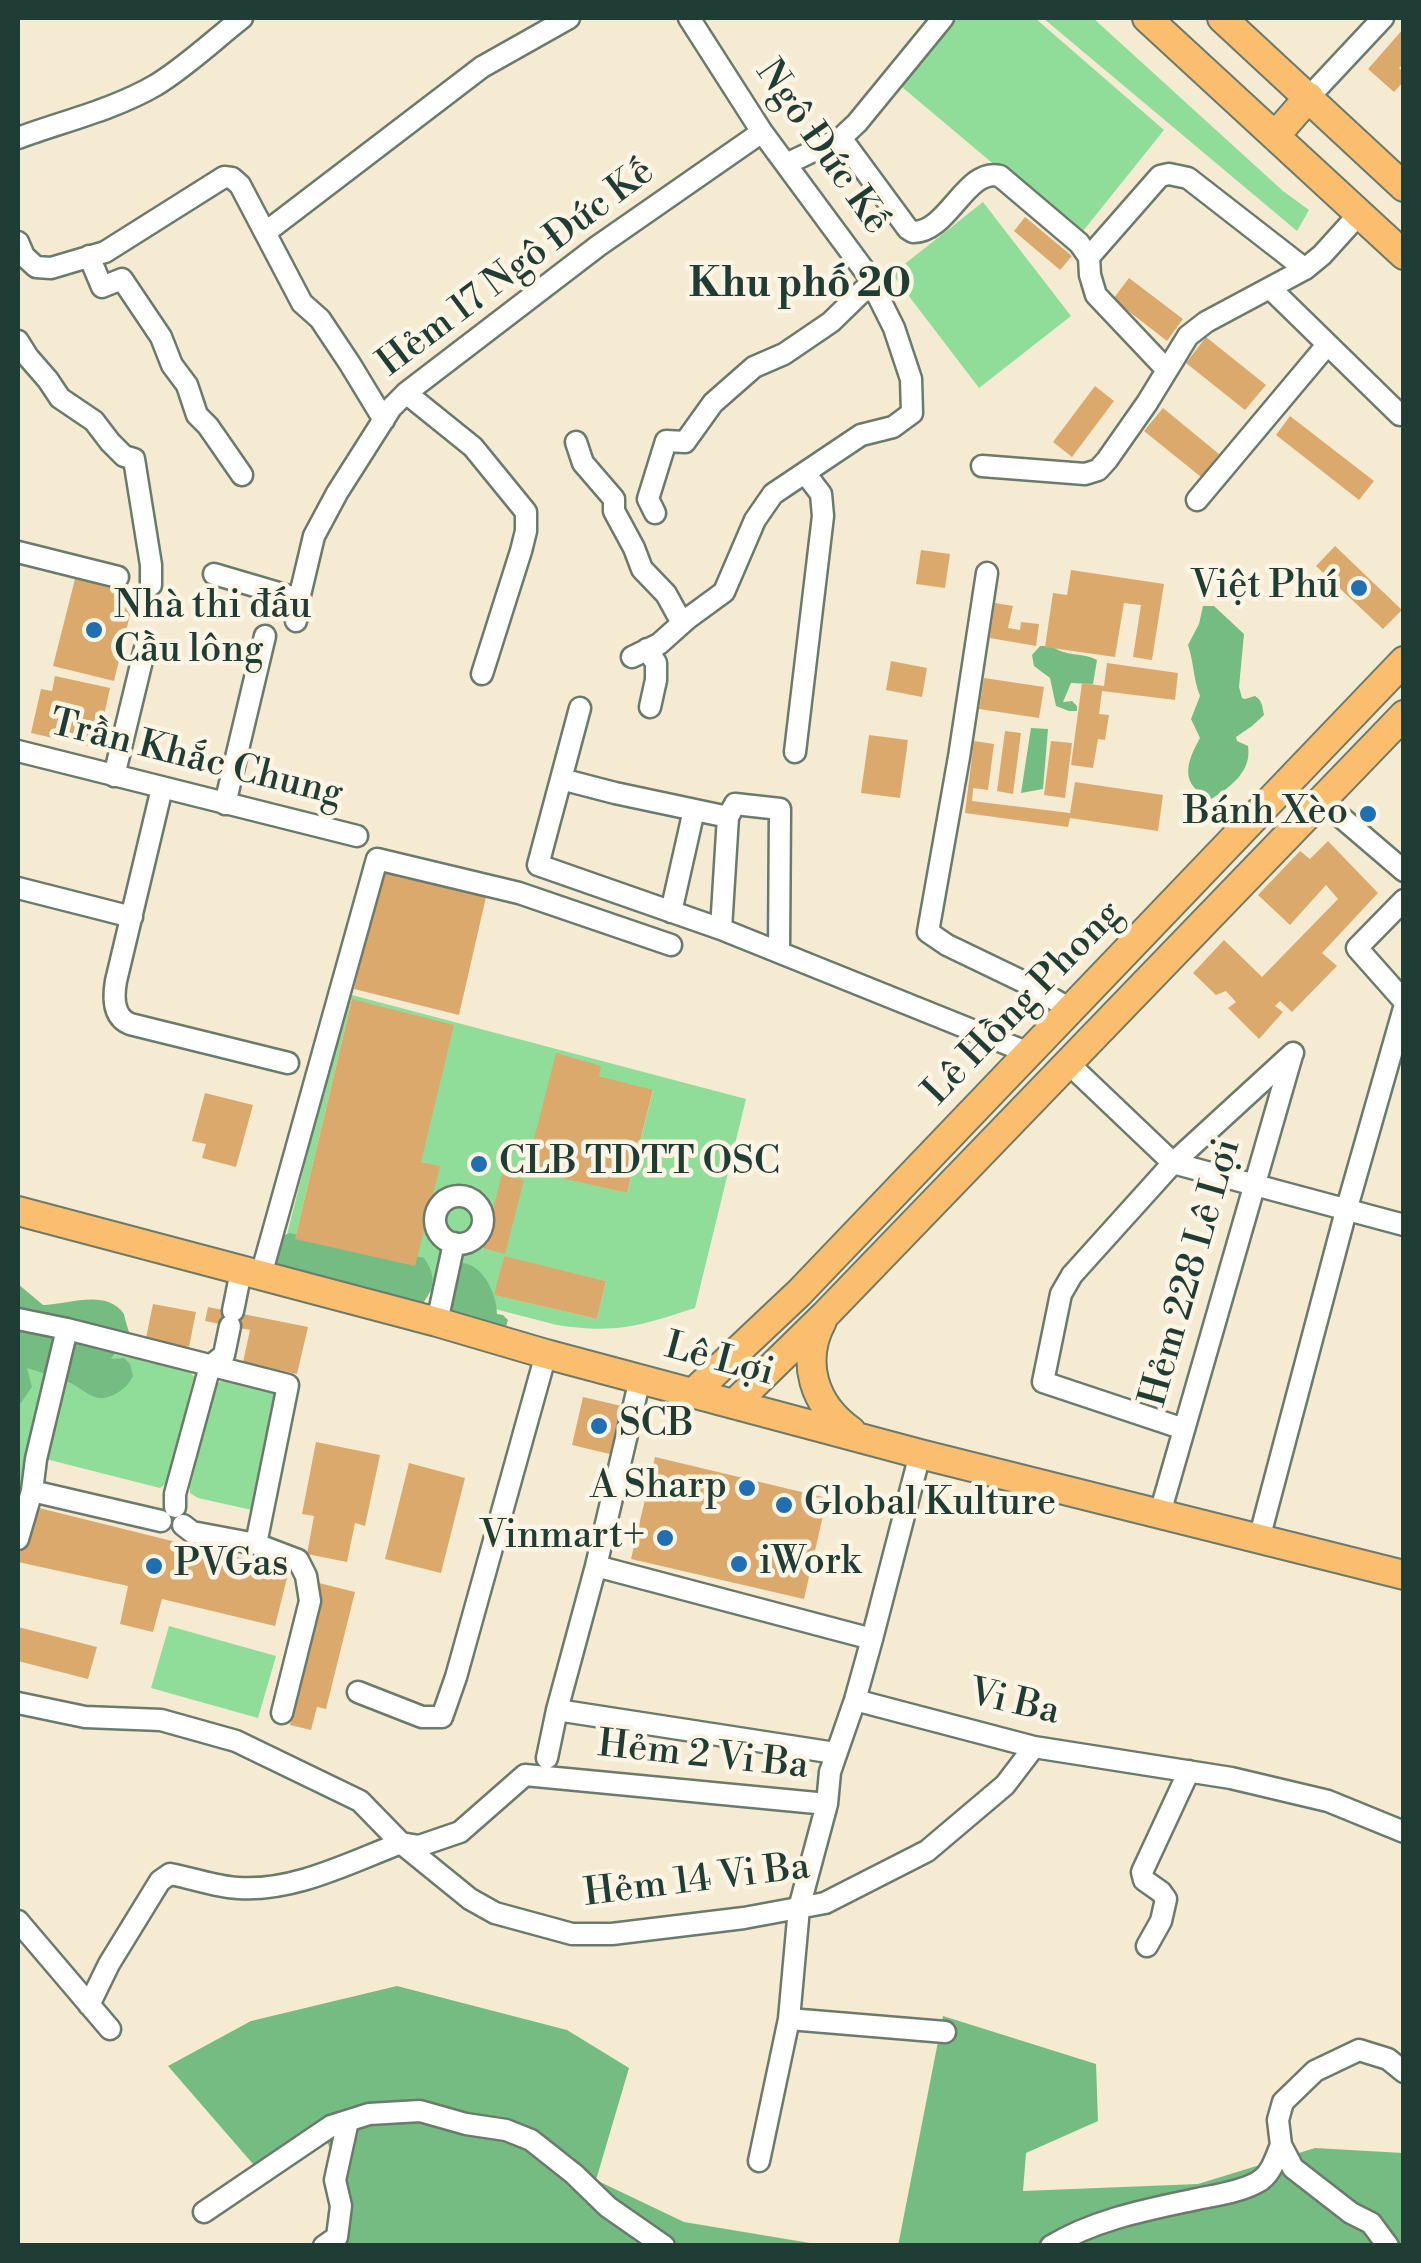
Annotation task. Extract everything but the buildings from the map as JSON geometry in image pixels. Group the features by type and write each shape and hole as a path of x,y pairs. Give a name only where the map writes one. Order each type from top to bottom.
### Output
{"main road":[{"path":"1147,18 1404,255"},
{"path":"1222,18 1404,187"},
{"path":"1275,136 1309,98"},
{"name":"Lê Hồng Phong","path":"693,1393 770,1320 1404,662"},
{"name":"Lê Hồng Phong","path":"734,1404 825,1315 1328,793 1400,726"},
{"path":"1307,762 1328,793"},
{"path":"1035,1046 1068,1064"},
{"name":"Lê Lợi","path":"18,1211 920,1454 1404,1575"},
{"path":"825,1315 812,1355 811,1371 817,1392 841,1424 869,1440"},
{"path":"770,1320 792,1348"}],"street":[{"path":"18,138 144,91 176,72 242,18"},
{"path":"266,232 482,68 569,18"},
{"path":"786,164 841,138 943,18"},
{"path":"1309,98 1383,18"},
{"name":"Ngô Đức Kế","path":"696,20 762,132 871,283 894,328 911,379 912,413 894,428 861,435 805,473"},
{"name":"Hẻm 17 Ngô Đức Kế","path":"296,621 314,536 336,493 391,408 598,246 762,132"},
{"path":"841,138 913,232 929,230 976,183 989,174 997,174 1079,243 1089,257 1096,295 1166,370"},
{"path":"1089,257 1160,176 1168,174 1188,178 1305,269"},
{"path":"18,242 24,256 36,266 51,268 105,252 224,177 232,178 240,185 302,304 320,319 384,420"},
{"path":"982,466 1085,474 1098,470 1146,404 1188,336 1206,322 1305,269 1322,256 1360,213"},
{"path":"89,256 102,287 122,278 187,384 198,415 242,475"},
{"path":"655,513 648,499 666,441 685,442 713,402 754,367 784,354 831,322 871,283"},
{"path":"1271,288 1400,415"},
{"path":"18,341 60,398 94,421 124,456 134,459 151,585"},
{"path":"1197,500 1326,345"},
{"path":"406,393 473,447 526,512 521,551 482,674"},
{"path":"576,442 583,463 614,499 614,511 642,568 666,594 682,623"},
{"path":"650,706 656,663 640,653 659,644 724,592 755,520 773,494 805,473 821,494 823,516 795,752"},
{"path":"18,552 118,577"},
{"path":"214,574 299,599"},
{"path":"987,574 928,933 1070,1010"},
{"path":"225,804 265,636"},
{"path":"114,776 146,644"},
{"path":"580,708 538,866 721,928 1035,1046"},
{"name":"Trần Khắc Chung","path":"18,750 357,836"},
{"path":"561,779 728,817"},
{"path":"162,788 114,994 115,1006 122,1021 288,1062"},
{"path":"1328,793 1404,871"},
{"path":"721,928 728,817 735,804 780,809 779,952"},
{"path":"671,912 694,810"},
{"path":"173,1517 175,1494 210,1366 224,1355 231,1319 251,1273 378,859 519,893 671,945"},
{"path":"18,888 132,917"},
{"path":"1259,1540 1404,1004 1357,948 1404,900"},
{"name":"Hẻm 228 Lê Lợi","path":"1160,1513 1293,1053 1174,1164"},
{"path":"1068,1064 1174,1164 1404,1225"},
{"path":"1174,1164 1072,1275 1060,1294 1043,1382 1184,1429"},
{"path":"437,1322 454,1243"},
{"path":"18,1320 288,1386 256,1544"},
{"path":"18,1539 67,1330"},
{"path":"358,1692 422,1717 442,1717 546,1354"},
{"path":"547,1758 640,1378"},
{"path":"854,1700 920,1454"},
{"path":"32,1491 173,1517 192,1532 256,1544 298,1560 306,1576 310,1601 282,1712"},
{"path":"596,1566 872,1639"},
{"name":"Vi Ba","path":"854,1700 1034,1747 1231,1778 1328,1801 1404,1832"},
{"name":"Hẻm 2 Vi Ba","path":"402,1842 419,1846 460,1832 525,1775 827,1804 834,1753 854,1700"},
{"name":"Hẻm 14 Vi Ba","path":"18,1703 85,1717 161,1720 236,1741 360,1801 470,1899 495,1914 572,1934 612,1934 825,1904 927,1852 1004,1785 1034,1747"},
{"path":"557,1710 834,1753"},
{"path":"1147,1946 1161,1920 1166,1899 1144,1880 1142,1872 1188,1771"},
{"path":"759,2161 789,2019 799,1908 827,1804"},
{"path":"89,2004 160,1881 170,1874 240,1888 282,1884 402,1842"},
{"path":"18,1921 110,2029"},
{"path":"789,2019 945,2032"},
{"path":"1388,2246 1371,2223 1351,2213 1293,2168 1281,2145 1278,2120 1283,2102 1315,2071 1359,2050 1388,2059 1404,2072"},
{"path":"204,2212 331,2126 369,2114 420,2111 506,2130 531,2140 608,2207 664,2246"},
{"path":"324,2246 338,2236 341,2206 335,2180 348,2121"},
{"path":"1051,2246 1074,2231 1126,2214 1258,2182 1269,2172 1281,2145"}],"green space":[{"path":"950,18 1035,18 1164,130 1079,236 896,82"},
{"path":"1043,18 1093,18 1283,191 1309,210 1297,231"},
{"path":"983,202 1071,316 979,388 892,274"},
{"path":"1203,606 1214,606 1244,634 1239,687 1242,698 1255,696 1260,700 1264,715 1236,737 1248,746 1243,771 1233,784 1211,799 1194,787 1188,773 1200,738 1191,719 1200,696 1188,645"},
{"path":"1040,646 1097,660 1093,684 1071,683 1063,702 1072,701 1077,711 1056,706 1050,678 1034,666 1032,655"},
{"path":"1031,728 1048,729 1043,789 1021,793"},
{"path":"348,994 746,1099 695,1308 628,1327 557,1325 282,1254","holes":["352,999 421,1162 440,1167 295,1239","599,1076 653,1091 627,1193 527,1169","504,1257 606,1281 597,1319 495,1295"]},
{"path":"290,1233 402,1263 410,1255 424,1258 432,1277 430,1291 411,1322 339,1311 254,1267 282,1236"},
{"path":"454,1262 476,1268 486,1279 497,1314 508,1320 505,1330 446,1317"},
{"path":"18,1284 43,1305 97,1300 116,1306 124,1314 129,1331 111,1359 124,1358 130,1364 133,1376 126,1386 109,1397 96,1397 66,1381 27,1368 32,1387 18,1407"},
{"path":"18,1330 61,1339 18,1517"},
{"path":"71,1344 188,1371 194,1376 167,1483 160,1488 42,1458"},
{"path":"223,1380 277,1394 257,1504 252,1510 190,1493 217,1383"},
{"path":"169,1626 276,1656 258,1718 151,1688"},
{"path":"397,1986 567,2030 629,2068 596,2180 684,2222 822,2245 344,2245 351,2201 324,2134 253,2164 168,2066 251,2021"},
{"path":"943,2016 1096,2064 1098,2121 1026,2153 1023,2191 1198,2184 1315,2148 1403,2153 1403,2245 898,2246"}],"place":[{"name":"Việt Phú","path":"1359,588"},
{"name":"Nhà thi đấu Cầu lông","path":"94,630"},
{"name":"Bánh Xèo","path":"1368,814"},
{"name":"CLB TDTT OSC","path":"479,1164"},
{"name":"SCB","path":"599,1426"},
{"name":"A Sharp","path":"747,1488"},
{"name":"Global Kulture","path":"784,1505"},
{"name":"Vinmart+","path":"665,1538"},
{"name":"iWork","path":"739,1564"},
{"name":"PVGas","path":"154,1566"}],"district":[{"name":"Khu phố 20","path":"800,286"}]}
